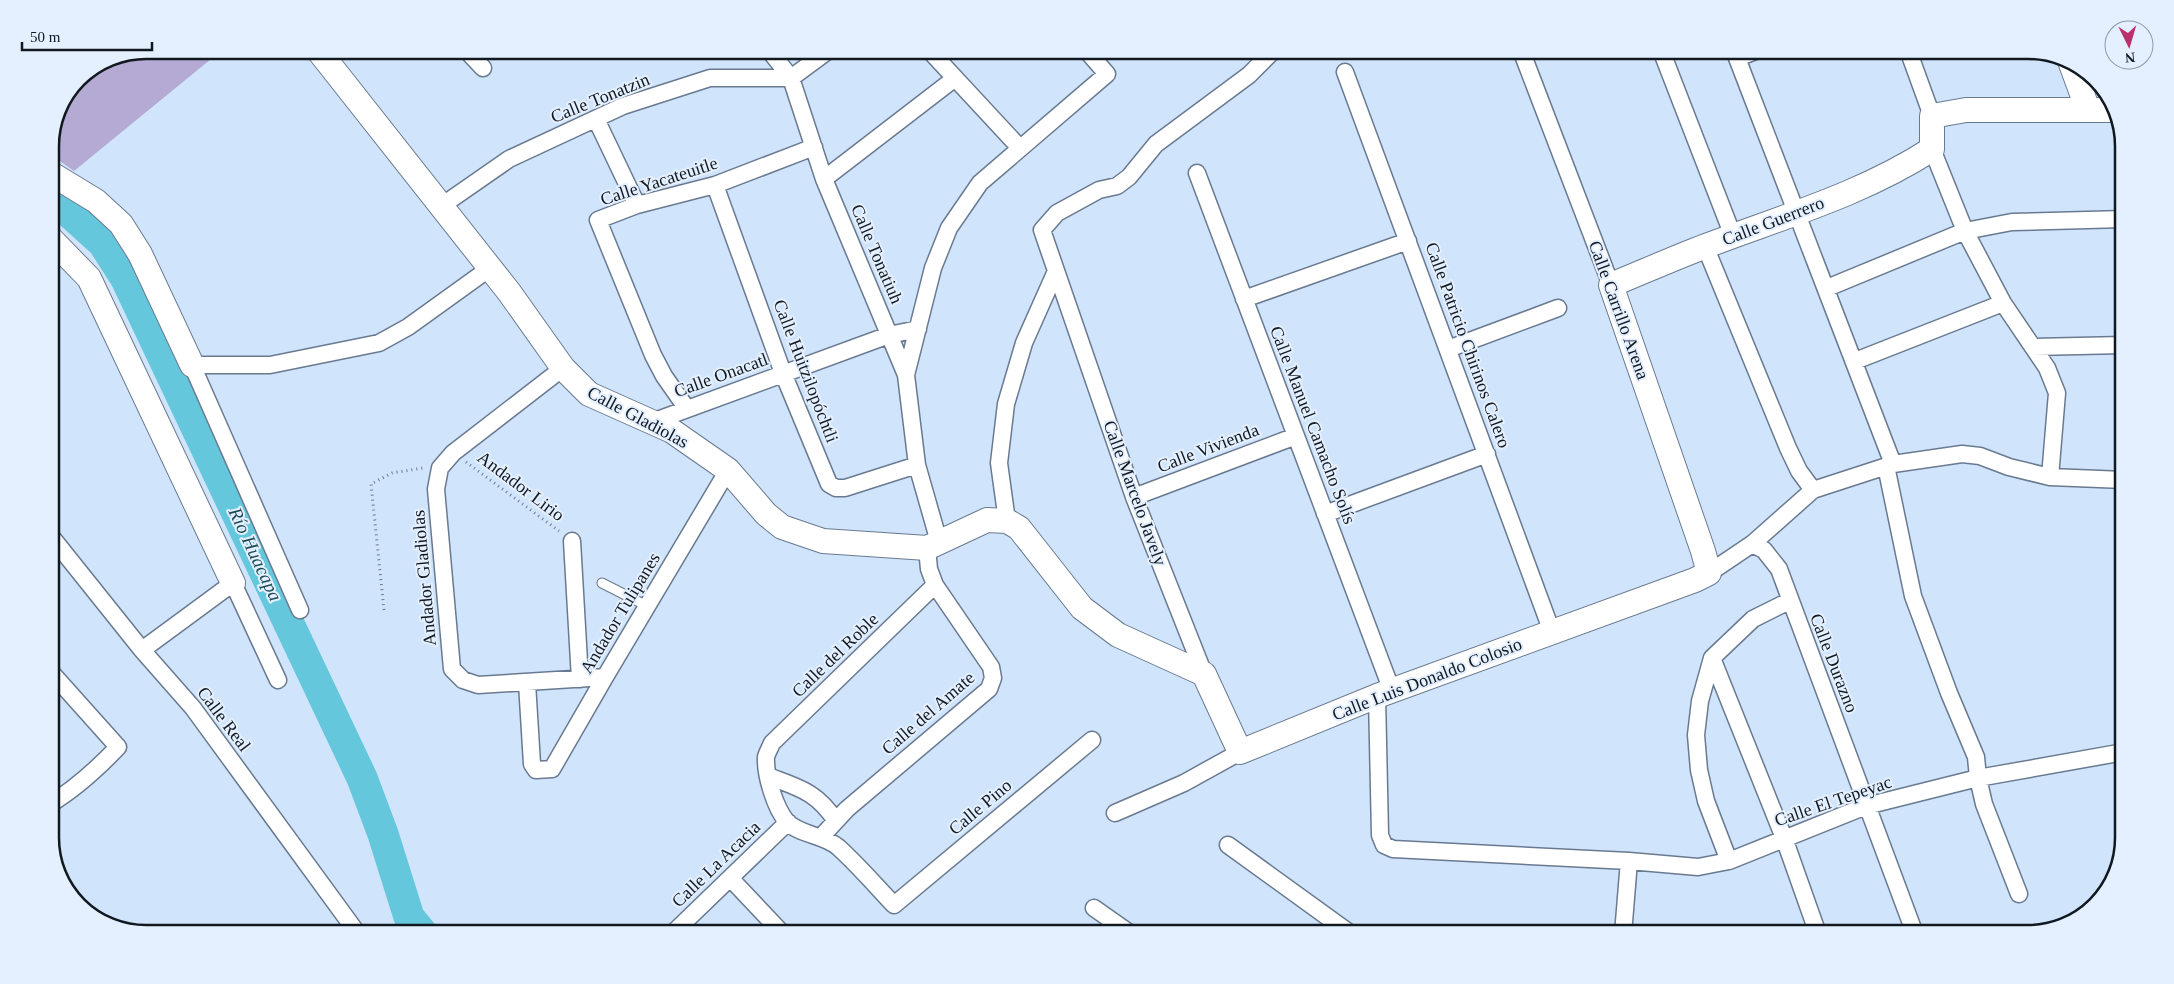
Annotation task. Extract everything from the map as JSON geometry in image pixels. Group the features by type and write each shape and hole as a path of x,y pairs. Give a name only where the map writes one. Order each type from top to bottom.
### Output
{"street":[{"name":"Calle Gladiolas","path":"325,59 490,268 563,368 589,394 672,432 728,470 766,514 782,527 823,541 933,545"},
{"path":"474,59 483,68"},
{"name":"Calle Tonatiuh","path":"776,59 791,78 824,179 906,375"},
{"path":"791,78 817,59"},
{"path":"937,59 1020,148"},
{"path":"906,375 933,268 950,228 980,182 1107,74 1097,59"},
{"name":"Calle Marcelo Javely","path":"1240,752 1204,674 1134,497 1042,230 1057,213 1099,190 1117,186 1129,177 1156,144 1249,75 1265,59"},
{"name":"Calle Carrillo Arena","path":"1524,59 1611,285 1709,573"},
{"path":"1664,59 1733,236"},
{"path":"1738,59 1796,214 1855,361 1890,465 1913,596 1949,693 1976,757 1978,778 1984,804 2018,894"},
{"path":"1911,59 1932,116 1932,149 1965,231 2003,303 2047,368 2057,393 2050,477"},
{"path":"2074,71 2088,110"},
{"name":"Calle Patricio Chirinos Calero","path":"1345,72 1552,632"},
{"name":"Calle Tonatzin","path":"440,207 509,160 622,106 710,78 791,78"},
{"path":"824,179 954,79"},
{"path":"1932,116 1966,110 2107,110"},
{"path":"596,119 637,205"},
{"name":"Calle Yacateuitle","path":"687,409 664,376 653,355 598,220 637,205 715,185 814,147"},
{"name":"Calle Guerrero","path":"1611,285 1705,246 1796,214 1908,164 1932,149"},
{"name":"Calle Manuel Camacho Solís","path":"1197,173 1325,514 1384,694 1380,835 1384,846 1629,861"},
{"path":"59,178 96,201 121,224 140,254 192,365 300,610"},
{"name":"Calle Huitzilopóchtli","path":"715,185 783,373 829,484 836,488 845,488 917,465"},
{"path":"1827,288 1965,231 2012,222 2115,219"},
{"path":"1244,299 1408,241"},
{"path":"1705,246 1788,448 1799,470 1813,490"},
{"path":"59,247 89,278 278,680"},
{"path":"192,365 270,365 379,343 408,327 490,268"},
{"path":"1007,521 999,462 1006,404 1024,343 1056,271"},
{"path":"1855,361 2003,303"},
{"path":"1448,349 1558,308"},
{"name":"Calle Onacatl","path":"652,422 889,335 918,328"},
{"path":"2033,347 2115,345"},
{"path":"440,468 453,453 563,368"},
{"name":"Calle del Amate","path":"822,837 847,809 990,689 993,678 991,667 935,585 929,569 933,545 917,465 906,375"},
{"name":"Calle Vivienda","path":"1134,497 1296,436"},
{"path":"1325,514 1487,454"},
{"path":"1709,573 1752,544 1813,490 1890,465 1962,454 1980,456 2009,467 2050,477 2115,480"},
{"name":"Andador Gladiolas","path":"440,468 436,489 452,670 463,680 478,685 527,683"},
{"name":"Andador Tulipanes","path":"527,683 532,764 536,770 544,771 552,769 728,470"},
{"path":"933,545 987,520 1007,521 1019,528 1082,608 1118,635 1204,674"},
{"path":"572,540 580,678"},
{"name":"Calle Durazno","path":"1752,544 1764,550 1778,569 1912,925"},
{"name":"Calle Real","path":"59,546 142,650 193,708 351,925"},
{"name":"Calle Luis Donaldo Colosio","path":"1114,813 1184,783 1240,752 1384,694 1695,580 1709,573"},
{"path":"142,650 233,583"},
{"name":"Calle del Roble","path":"768,776 766,756 772,744 935,585"},
{"path":"1729,861 1706,801 1699,770 1696,735 1700,701 1712,658 1754,619 1790,601"},
{"path":"1712,658 1784,838 1815,925"},
{"path":"527,683 605,677"},
{"path":"59,681 118,747 103,764 59,799"},
{"name":"Calle Pino","path":"822,837 837,846 894,905 1092,740"},
{"name":"Calle El Tepeyac","path":"1629,861 1698,867 1729,861 1866,806 1978,778 2115,754"},
{"path":"768,776 813,795 825,805 836,821"},
{"path":"768,776 775,801 788,822 806,832 822,837"},
{"name":"Calle La Acacia","path":"682,925 788,822"},
{"path":"1228,845 1339,925"},
{"path":"1623,925 1629,861"},
{"path":"731,879 774,925"},
{"path":"1094,908 1118,925"}],"lane":[{"path":"602,583 647,606"}],"path":[{"name":"Andador Lirio","path":"453,453 572,540"},
{"path":"384,610 371,484 392,473 417,468 440,468"}],"shaded area":[{"path":"211,59 74,171 59,160 59,140 62,123 68,107 88,80 102,70 128,60"}],"waterway":[{"name":"Río Huacapa","path":"59,203 103,243 126,279 362,778 383,834 409,917 416,925"}]}
